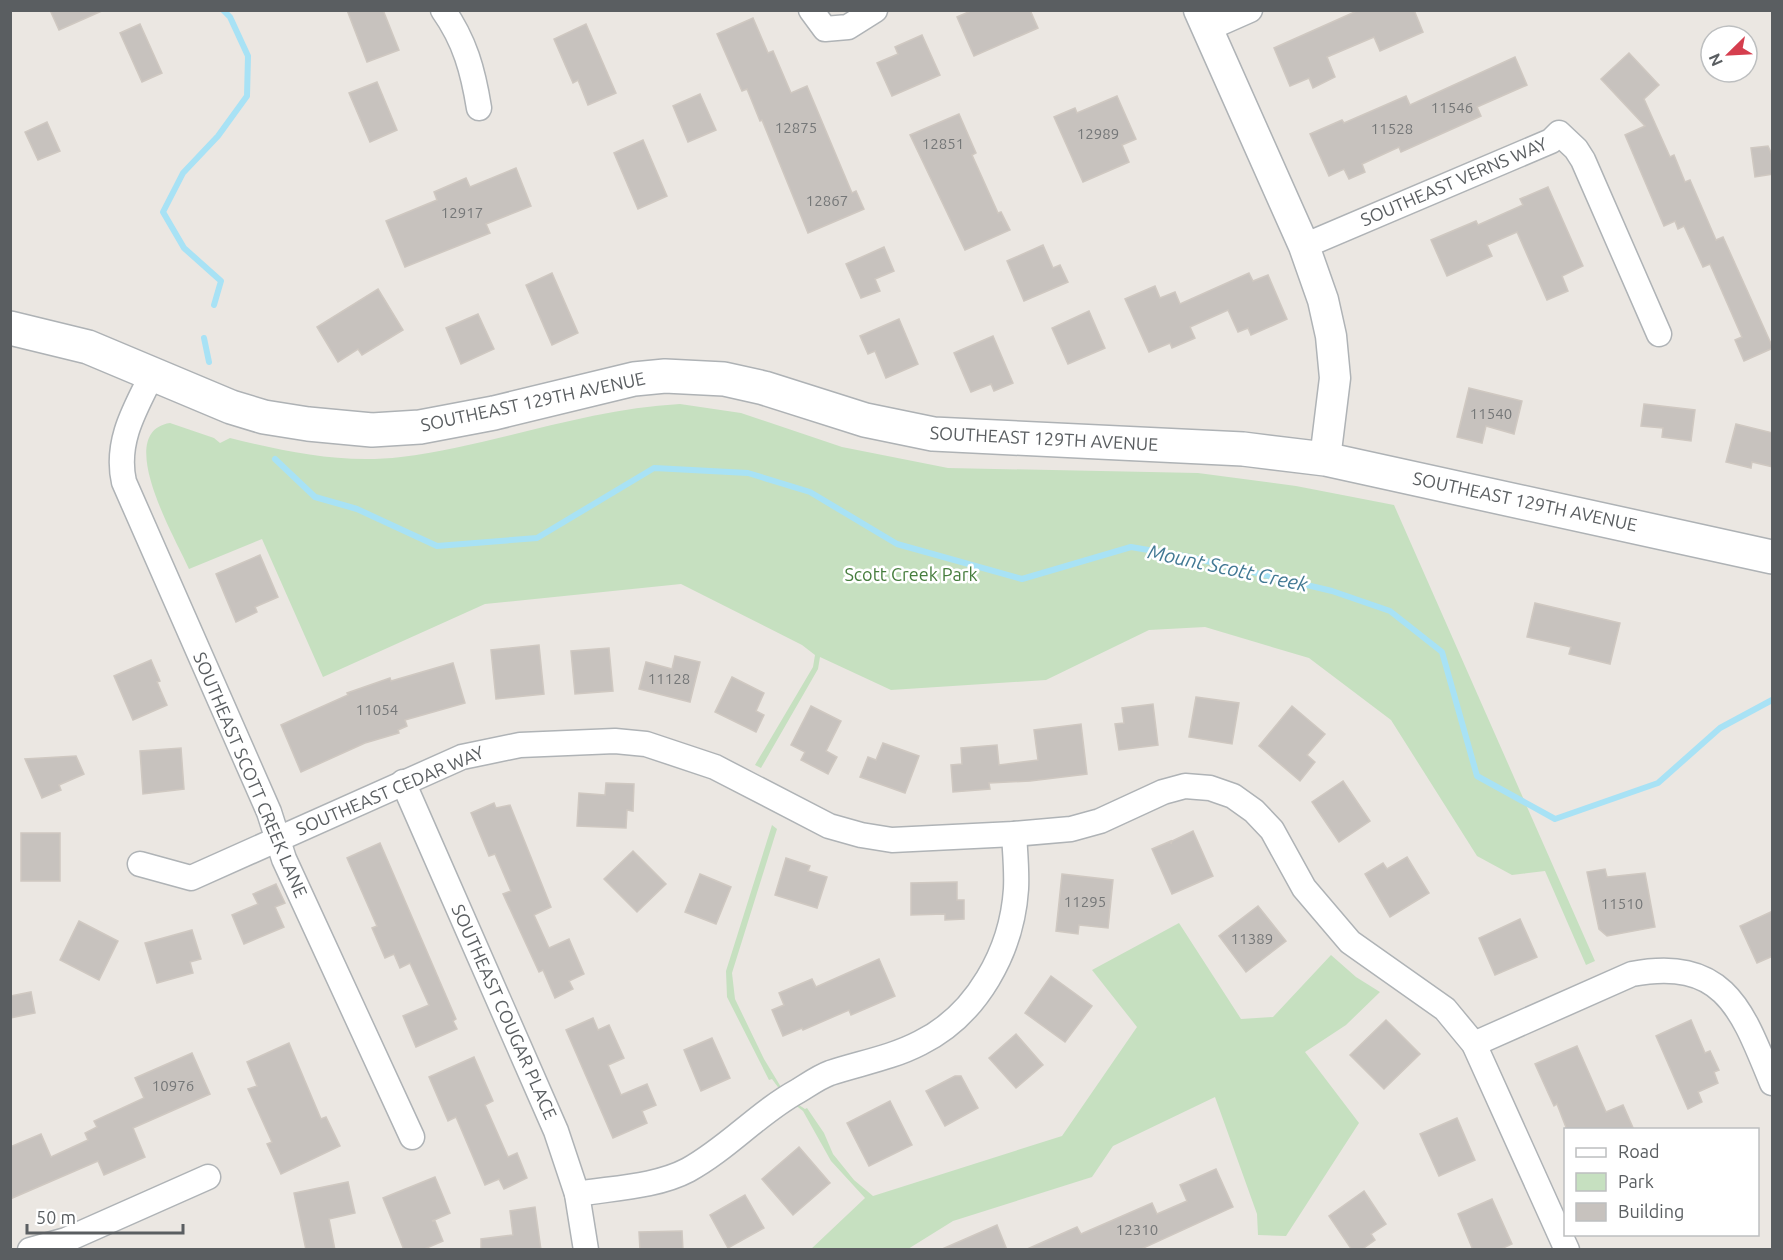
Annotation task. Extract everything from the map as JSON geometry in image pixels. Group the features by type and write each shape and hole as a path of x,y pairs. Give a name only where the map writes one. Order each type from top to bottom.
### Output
{"main road":[{"name":"SOUTHEAST 129TH AVENUE","path":"10,328 69,341 231,407 264,417 308,424 372,430 420,427 471,418 613,383 665,376 742,383 865,420 933,434 1002,440 1243,449 1325,459 1773,557"}],"street":[{"path":"443,10 456,29 467,54 479,108"},
{"path":"811,10 825,29 848,27 875,10"},
{"path":"1250,10 1203,20 1304,246 1326,308 1334,356 1334,397 1325,459"},
{"name":"SOUTHEAST VERNS WAY","path":"1304,246 1551,141 1559,133 1584,160 1659,334"},
{"name":"SOUTHEAST SCOTT CREEK LANE","path":"152,375 123,440 121,454 124,482 269,812 299,894 412,1137"},
{"name":"SOUTHEAST CEDAR WAY","path":"140,864 191,878 462,757 491,749 520,745 615,741 646,744 716,767 829,826 861,836 892,840 1014,834 1071,828 1100,821 1163,792 1185,786 1210,788 1233,796 1254,811 1272,830 1304,888 1350,942 1445,1009 1474,1044 1567,1250"},
{"name":"SOUTHEAST COUGAR PLACE","path":"403,782 556,1131 577,1194 586,1250"},
{"path":"577,1194 652,1182 685,1172 715,1154 787,1097 828,1074 876,1061 921,1043 948,1025 976,998 996,965 1008,930 1016,890 1014,834"},
{"path":"1474,1044 1632,974 1659,969 1684,971 1710,982 1731,999 1744,1018 1773,1083"},
{"path":"30,1250 66,1240 208,1178"}],"green space":[{"name":"Scott Creek Park","path":"680,404 741,413 842,447 948,468 1198,473 1296,486 1394,505 1595,961 1586,965 1545,871 1512,875 1477,856 1391,720 1309,658 1205,627 1149,630 1046,680 891,690 820,657 818,669 761,768 755,765 813,667 815,655 802,645 681,584 485,604 323,677 262,539 189,569 162,513 147,466 147,446 154,431 170,423 214,438 220,443 230,438 272,448 336,458 379,459 436,451 610,413"},
{"path":"772,825 777,829 732,973 735,999 764,1059 787,1097 805,1109 807,1108 824,1133 833,1154 854,1180 873,1196 1062,1136 1137,1027 1092,970 1179,923 1241,1019 1273,1017 1331,955 1356,977 1380,992 1346,1025 1305,1052 1359,1123 1286,1236 1258,1235 1257,1214 1215,1097 1113,1146 1092,1177 953,1221 908,1249 810,1250 865,1198 831,1161 803,1111 786,1098 772,1079 769,1080 727,997 726,971"}],"building":[{"path":"50,10 104,10 59,30"},
{"path":"347,10 383,10 399,50 367,62"},
{"path":"973,10 1030,10 1038,28 974,56 957,17"},
{"path":"1359,10 1414,10 1423,32 1380,51 1374,37 1327,57 1335,77 1313,88 1309,78 1290,86 1274,48"},
{"path":"753,18 768,53 773,51 791,93 807,86 852,193 856,191 864,209 808,233 762,120 760,121 747,89 742,91 717,34"},
{"path":"140,24 162,73 142,82 120,33"},
{"path":"586,24 616,93 588,105 578,80 573,83 554,39"},
{"path":"922,35 940,75 892,96 877,63 898,54 895,47"},
{"path":"1629,53 1659,85 1644,99 1670,157 1674,155 1685,182 1690,180 1716,240 1723,237 1773,348 1744,361 1735,340 1742,337 1710,264 1703,267 1684,226 1678,229 1675,221 1664,226 1625,135 1645,126 1601,79"},
{"path":"1515,57 1527,85 1477,107 1481,116 1401,152 1399,147 1362,164 1365,172 1349,179 1344,169 1329,176 1310,134 1342,120 1344,123 1406,96 1410,105"},
{"path":"377,82 397,130 370,142 349,93"},
{"path":"700,94 716,130 688,142 673,106"},
{"path":"1117,96 1136,139 1122,145 1129,162 1083,182 1054,117 1075,108 1077,113"},
{"path":"959,114 976,153 972,155 998,213 1001,212 1010,230 965,250 910,135"},
{"path":"47,122 60,151 38,160 25,132"},
{"path":"643,140 667,196 638,209 614,153"},
{"path":"1768,146 1773,157 1773,174 1755,177 1751,148"},
{"path":"516,168 531,206 486,224 490,233 405,267 386,221 437,200 434,192 466,178 470,187"},
{"path":"1548,187 1583,266 1562,276 1568,291 1547,300 1517,232 1487,245 1492,256 1447,276 1431,240 1476,221 1478,225 1523,205 1520,199"},
{"path":"1043,245 1053,268 1060,265 1068,282 1024,301 1007,261"},
{"path":"884,247 894,271 875,279 880,291 861,298 846,264"},
{"path":"552,273 578,333 552,345 526,285"},
{"path":"1249,273 1253,281 1268,275 1287,319 1251,335 1248,328 1238,332 1228,310 1190,327 1195,338 1172,348 1170,343 1149,352 1125,299 1155,286 1160,298 1175,292 1180,304"},
{"path":"378,289 403,330 362,355 358,349 338,362 317,327"},
{"path":"1089,311 1105,348 1068,364 1052,328"},
{"path":"478,314 494,349 461,364 446,328"},
{"path":"899,319 918,364 886,378 875,351 868,354 860,336"},
{"path":"993,336 1013,383 994,391 991,384 971,392 954,353"},
{"path":"1469,388 1522,401 1514,434 1486,426 1482,443 1457,437"},
{"path":"1644,404 1695,410 1691,441 1662,437 1663,428 1641,426"},
{"path":"1736,424 1773,433 1773,467 1752,462 1751,468 1726,462"},
{"path":"260,555 278,597 255,607 257,612 236,622 216,574"},
{"path":"1535,603 1620,623 1610,664 1569,654 1571,647 1527,637"},
{"path":"539,645 544,694 496,699 491,650"},
{"path":"609,648 613,691 575,694 571,651"},
{"path":"675,656 700,662 690,702 639,689 646,662 672,669"},
{"path":"151,660 167,705 133,720 114,676"},
{"path":"453,663 465,703 405,720 407,726 398,730 399,733 365,743 301,772 281,725 348,695 347,693 390,678 391,681"},
{"path":"732,677 764,693 756,711 764,715 756,732 715,712"},
{"path":"1196,697 1239,703 1232,744 1189,737"},
{"path":"1153,704 1158,745 1119,750 1115,724 1124,723 1122,708"},
{"path":"811,706 841,721 826,751 837,757 828,774 801,760 805,752 791,745"},
{"path":"1292,706 1325,734 1307,755 1315,762 1300,781 1259,746"},
{"path":"1081,724 1087,774 989,783 990,789 953,792 951,765 962,764 961,748 997,745 999,765 1038,760 1034,730"},
{"path":"883,743 919,756 905,793 860,777 868,757 876,760"},
{"path":"181,748 184,789 143,794 140,751"},
{"path":"76,756 84,774 59,785 61,790 42,798 25,759"},
{"path":"1343,781 1370,821 1339,842 1312,802"},
{"path":"606,783 634,784 633,811 627,810 626,828 577,826 579,793 605,795"},
{"path":"494,803 496,808 510,805 551,907 534,915 549,948 569,939 584,974 569,981 573,989 555,998 543,970 539,972 503,894 511,891 495,854 489,856 471,813"},
{"path":"1193,831 1213,876 1172,894 1152,849 1171,841 1171,844 1172,841"},
{"path":"21,833 60,833 60,881 21,881"},
{"path":"380,843 456,1019 453,1021 457,1029 416,1047 403,1016 429,1005 410,963 400,968 394,954 385,958 372,928 377,926 347,858"},
{"path":"633,851 666,884 637,912 604,879"},
{"path":"1407,857 1429,893 1390,917 1365,874 1383,863 1387,869"},
{"path":"786,858 810,866 808,871 827,877 817,908 775,895"},
{"path":"1605,869 1607,877 1645,873 1655,927 1607,936 1599,929 1587,872"},
{"path":"700,874 731,887 716,924 685,912"},
{"path":"1062,874 1113,880 1108,928 1079,925 1078,934 1056,931"},
{"path":"957,882 957,900 964,900 964,919 945,920 945,914 911,915 911,883"},
{"path":"276,884 285,903 275,907 284,927 244,944 232,915 258,904 253,894"},
{"path":"1258,906 1286,941 1246,972 1219,936"},
{"path":"1773,911 1773,956 1757,963 1740,926"},
{"path":"1520,919 1537,957 1495,975 1479,938"},
{"path":"79,921 118,941 99,980 60,960"},
{"path":"192,930 201,959 190,962 193,973 157,983 145,943"},
{"path":"879,959 895,996 851,1015 849,1010 783,1036 772,1010 784,1005 779,993 812,979 816,987"},
{"path":"1051,976 1092,1006 1065,1042 1025,1013"},
{"path":"31,992 35,1013 10,1018 10,996"},
{"path":"593,1018 598,1030 609,1025 624,1058 608,1065 621,1095 647,1084 656,1105 642,1111 647,1123 613,1138 566,1030"},
{"path":"1386,1020 1420,1054 1384,1089 1350,1055"},
{"path":"1691,1020 1705,1053 1710,1051 1719,1070 1714,1072 1718,1083 1698,1092 1702,1102 1688,1109 1656,1036"},
{"path":"1016,1034 1043,1065 1016,1088 989,1058"},
{"path":"712,1038 730,1078 701,1091 684,1050"},
{"path":"289,1043 321,1119 326,1117 340,1146 281,1174 267,1144 272,1142 248,1089 257,1086 247,1062"},
{"path":"1577,1046 1606,1112 1623,1105 1633,1128 1566,1128 1557,1104 1554,1106 1535,1064"},
{"path":"192,1053 210,1094 133,1128 145,1157 104,1175 98,1161 10,1199 10,1147 41,1134 51,1157 88,1140 85,1133 97,1127 94,1121 144,1098 135,1078"},
{"path":"474,1057 493,1101 485,1105 508,1157 517,1153 527,1178 504,1189 499,1179 485,1185 456,1117 448,1121 429,1077"},
{"path":"955,1076 961,1076 978,1108 945,1126 926,1091"},
{"path":"890,1101 912,1145 869,1166 847,1123"},
{"path":"1457,1118 1475,1160 1439,1176 1420,1134"},
{"path":"799,1147 830,1183 793,1215 762,1179"},
{"path":"1216,1169 1233,1207 1139,1250 1025,1250 1077,1227 1081,1234 1152,1203 1157,1214 1187,1201 1180,1185"},
{"path":"435,1177 450,1213 432,1221 435,1221 443,1241 422,1250 404,1250 383,1198"},
{"path":"348,1182 355,1213 329,1219 335,1250 306,1250 294,1193"},
{"path":"1364,1191 1386,1224 1371,1234 1375,1240 1361,1250 1352,1250 1329,1216"},
{"path":"745,1195 764,1228 728,1248 710,1215"},
{"path":"1492,1199 1512,1244 1499,1250 1473,1250 1458,1214"},
{"path":"535,1207 541,1250 481,1250 481,1239 513,1235 510,1211"},
{"path":"997,1225 1007,1250 940,1250"},
{"path":"682,1231 683,1250 640,1250 639,1232"}],"waterway":[{"name":"Mount Scott Creek","path":"214,305 221,281 184,248 163,212 183,173 218,136 247,96 248,56 230,17 223,10"},
{"name":"Mount Scott Creek","path":"204,338 209,362"},
{"name":"Mount Scott Creek","path":"275,459 315,497 357,509 437,546 537,538 654,468 748,473 810,492 897,544 1022,579 1131,547 1189,557 1332,591 1390,611 1442,652 1477,776 1555,819 1658,783 1720,728 1772,700"}]}
